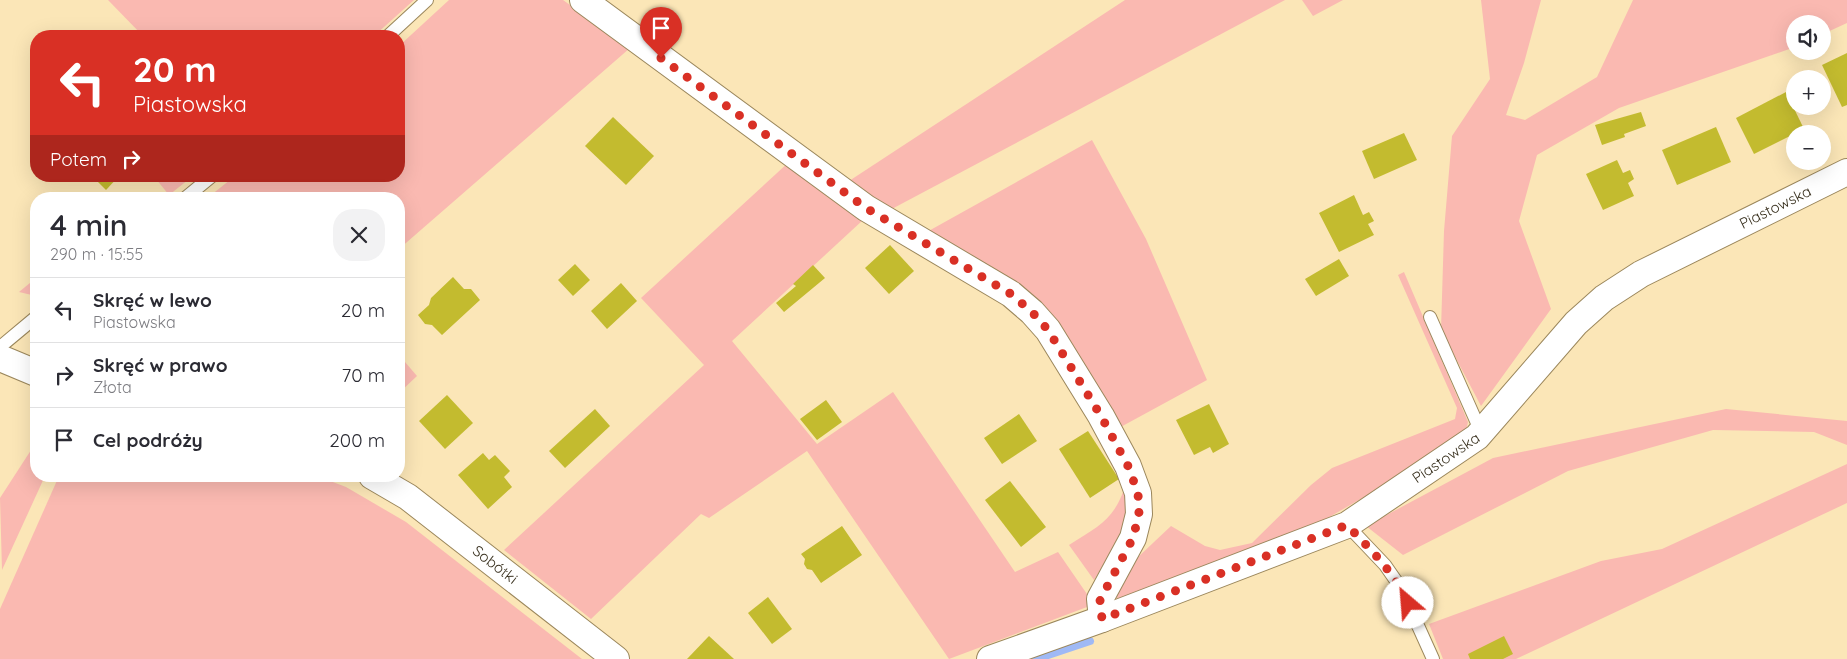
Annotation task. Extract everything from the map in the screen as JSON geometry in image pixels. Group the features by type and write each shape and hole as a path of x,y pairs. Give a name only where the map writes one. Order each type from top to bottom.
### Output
{"street":[{"path":"583,0 866,208 1011,294 1032,312 1048,330 1101,416 1128,466 1138,493 1139,514 1133,538 1100,600 1102,619"},
{"name":"Piastowska","path":"990,659 1102,619 1347,525 1481,432 1576,323 1604,298 1641,274 1847,172"},
{"path":"0,358 30,370"},
{"name":"Sobótki","path":"382,482 408,497 616,659"}],"lane":[{"path":"394,30 427,0"},
{"path":"193,192 205,182"},
{"path":"1430,317 1481,432"},
{"path":"0,347 30,322"},
{"path":"1347,525 1385,565 1401,588 1432,659"}],"shaded area":[{"path":"108,0 414,0 381,30 137,30"},
{"path":"449,0 563,0 630,48 405,244 405,192 215,192 227,182 405,182 405,40"},
{"path":"1125,0 1285,0 888,211 846,183"},
{"path":"1302,0 1343,0 1313,16"},
{"path":"1481,0 1541,0 1524,63 1506,115 1525,120 1597,77 1633,0 1847,0 1847,23 1831,30 1831,15 1786,15 1786,50 1619,108 1537,155 1519,221 1551,309 1481,406 1441,330 1444,231 1452,136 1490,79"},
{"path":"1092,140 1146,239 1207,380 1117,429 1047,313 925,233"},
{"path":"789,162 863,220 732,341 817,444 893,392 1015,572 1058,552 1089,597 1087,607 949,659 807,451 709,518 701,514 591,619 504,550 704,365 641,298"},
{"path":"158,182 185,182 173,192 167,192"},
{"path":"1404,272 1468,422 1466,431 1411,470 1312,527 1118,603 1115,588 1136,559 1171,526 1205,546 1220,550 1252,543 1311,485 1332,468 1455,419 1457,408 1398,275"},
{"path":"30,283 30,295 19,292"},
{"path":"405,362 417,376 405,387"},
{"path":"1726,409 1847,421 1847,445 1814,432 1713,430 1568,471 1403,555 1366,526 1493,458"},
{"path":"30,452 30,482 42,482 2,570 0,498"},
{"path":"1847,464 1847,503 1516,659 1443,659 1429,624 1601,561 1662,549"},
{"path":"56,482 333,482 346,487 406,522 582,659 0,659 0,609"},
{"path":"1126,483 1128,516 1114,547 1094,580 1069,545 1098,526 1111,514 1122,495"}],"building":[{"path":"1847,53 1847,105 1842,107 1831,84 1831,70 1824,70 1822,65"},
{"path":"1786,92 1786,115 1797,115 1802,125 1786,125 1786,138 1754,154 1736,118"},
{"path":"1641,112 1646,126 1624,134 1625,137 1602,145 1595,125"},
{"path":"613,117 654,156 626,185 585,146"},
{"path":"1716,127 1731,162 1677,185 1662,150"},
{"path":"1404,133 1417,160 1374,179 1362,151"},
{"path":"1617,160 1623,173 1630,170 1634,179 1628,183 1634,196 1603,210 1586,174"},
{"path":"98,182 113,182 106,190"},
{"path":"1354,195 1363,215 1369,212 1374,221 1368,224 1374,235 1339,252 1319,213"},
{"path":"890,245 914,271 889,294 865,268"},
{"path":"1339,259 1349,276 1316,296 1305,279"},
{"path":"575,264 590,280 573,296 558,280"},
{"path":"813,265 825,278 784,312 776,303 796,286 793,284"},
{"path":"453,277 464,289 471,289 480,300 442,335 432,325 425,324 418,315 429,305 431,298"},
{"path":"621,283 637,301 607,329 591,311"},
{"path":"447,395 473,423 445,449 419,421"},
{"path":"826,400 842,422 817,440 800,419"},
{"path":"1209,404 1229,444 1213,453 1210,447 1194,455 1176,420"},
{"path":"595,409 610,426 565,468 549,451"},
{"path":"1019,414 1037,441 1002,464 984,438"},
{"path":"1088,431 1119,479 1090,498 1059,449"},
{"path":"483,453 489,460 495,455 510,471 504,477 512,487 488,509 458,475"},
{"path":"1010,481 1046,527 1021,547 985,500"},
{"path":"842,526 862,555 821,583 812,570 807,569 804,564 805,559 801,554"},
{"path":"768,597 792,629 772,644 748,613"},
{"path":"709,636 734,659 687,659"},
{"path":"1504,636 1513,654 1503,659 1470,659 1468,654"}],"waterway":[{"path":"1036,659 1090,641"}],"route":[{"path":"661,58 866,208 1011,294 1032,312 1048,330 1101,416 1128,466 1138,493 1139,514 1133,538 1100,600 1102,619 1347,525 1385,565 1401,588 1408,603"}]}
